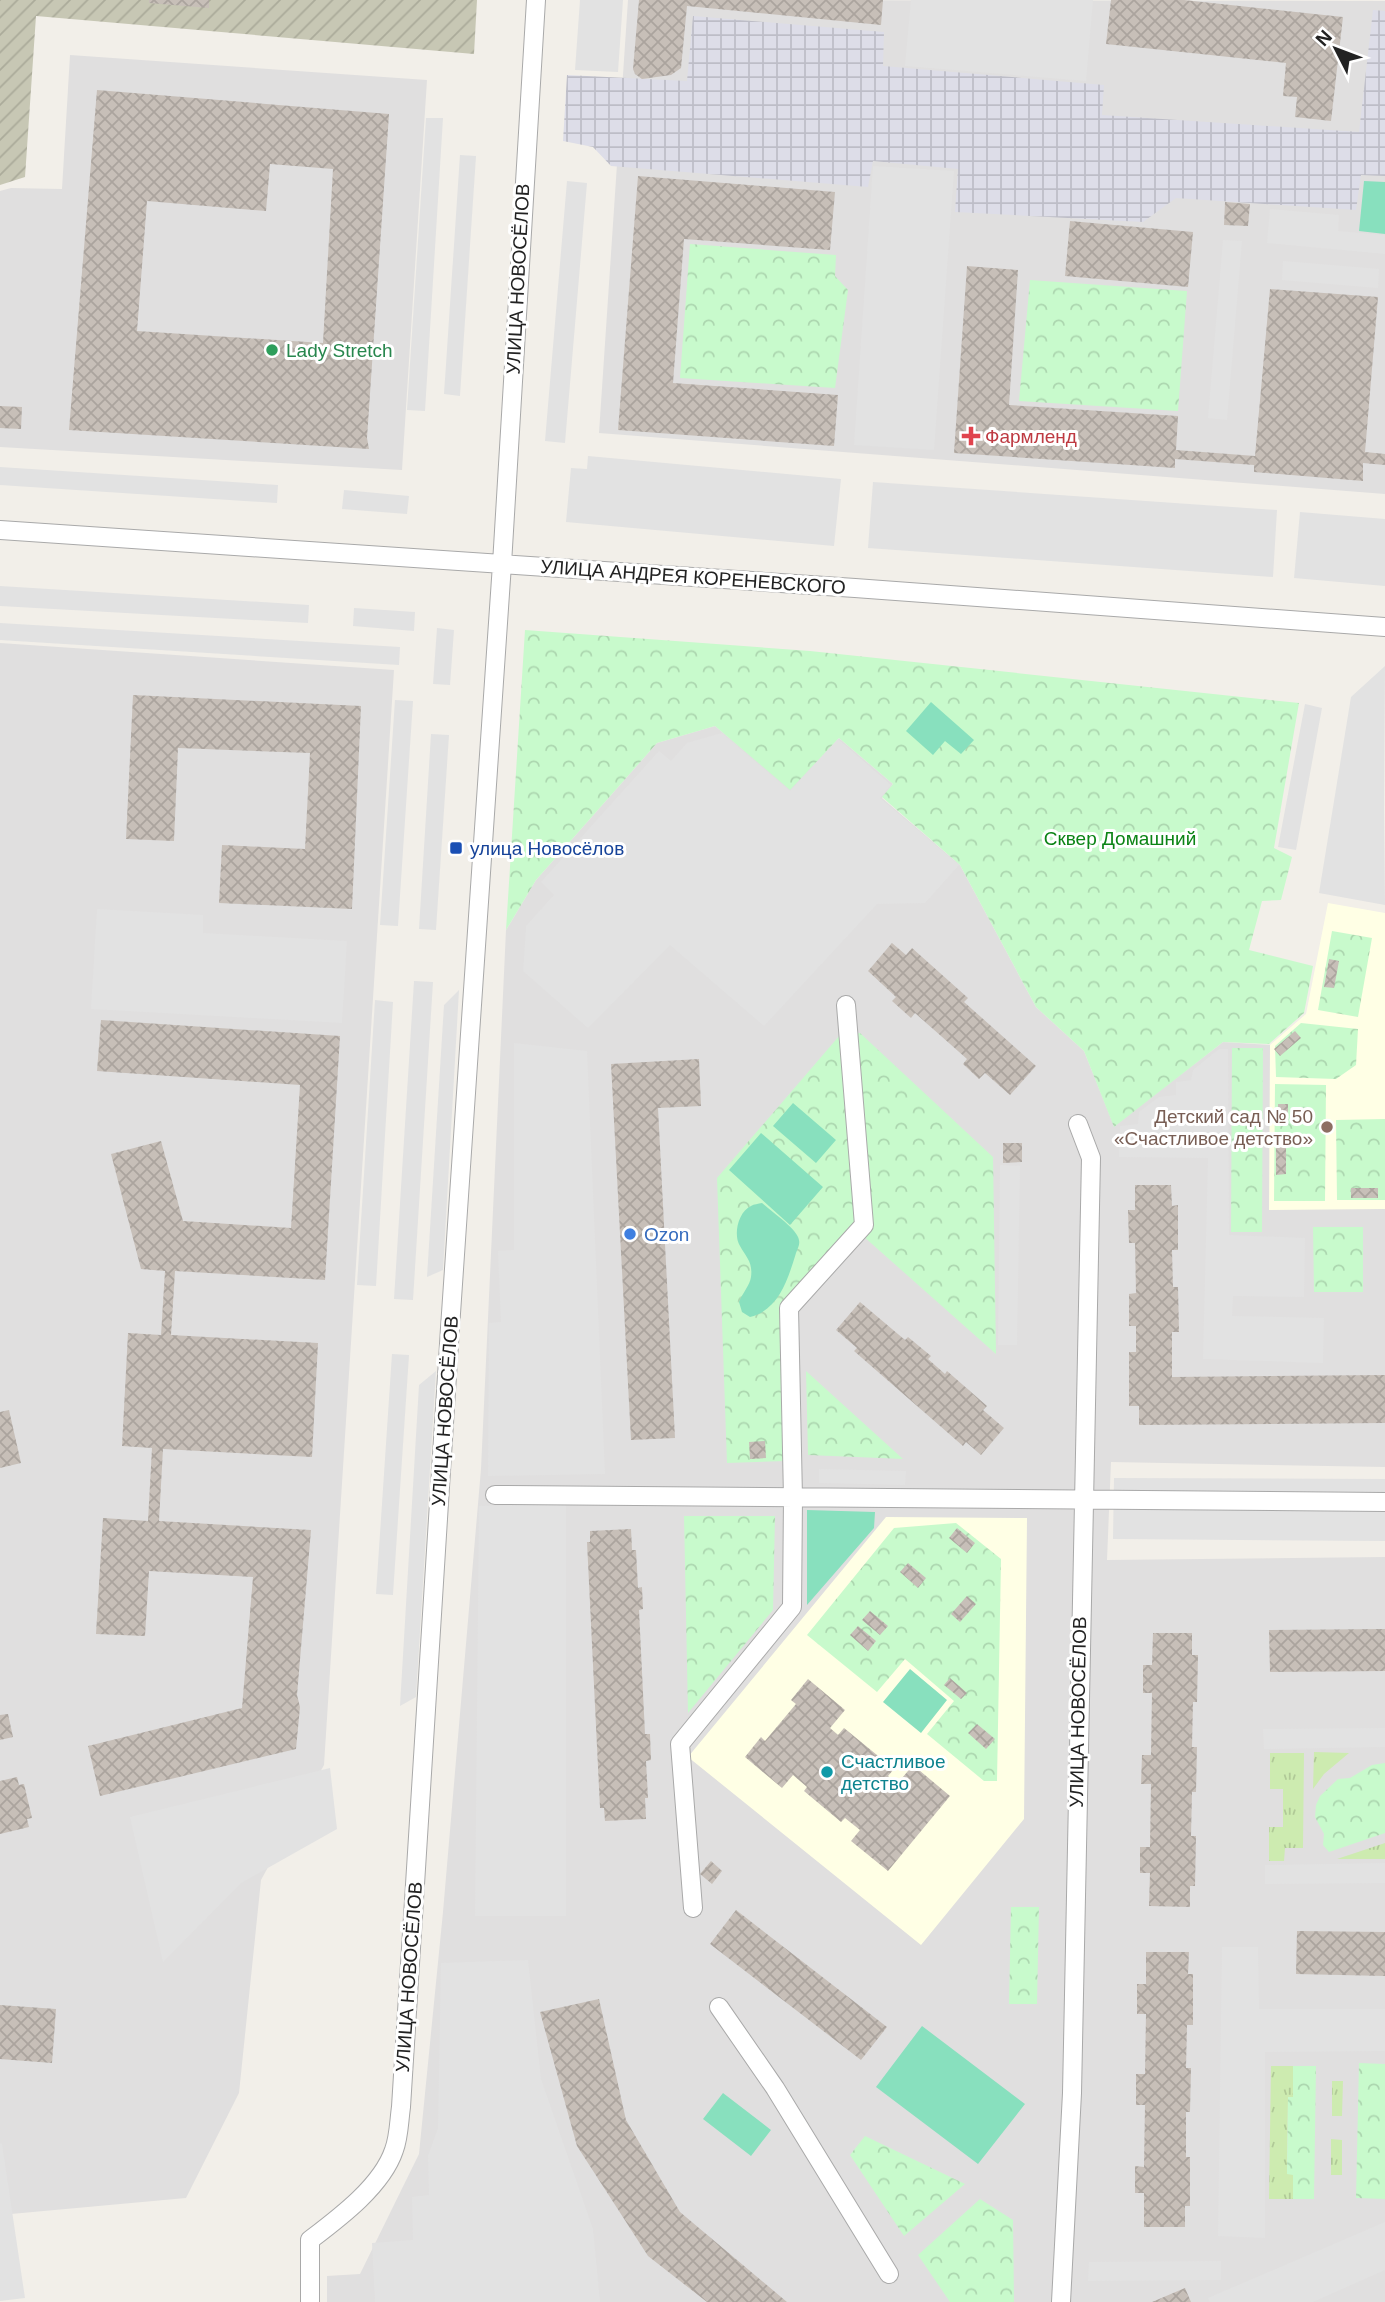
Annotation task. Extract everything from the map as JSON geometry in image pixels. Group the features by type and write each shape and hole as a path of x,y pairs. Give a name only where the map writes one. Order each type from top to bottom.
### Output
{"street":[{"name":"УЛИЦА НОВОСЁЛОВ","path":"310,2302 310,2240 346,2213 373,2185 394,2151 401,2107 502,564 536,0"},
{"name":"УЛИЦА АНДРЕЯ КОРЕНЕВСКОГО","path":"0,530 1385,627"},
{"path":"693,1908 680,1744 792,1608 789,1308 864,1225 846,1004"},
{"name":"УЛИЦА НОВОСЁЛОВ","path":"1060,2302 1072,2093 1091,1158 1078,1124"},
{"path":"495,1496 1385,1502"},
{"path":"719,2007 775,2088 889,2274"}],"shaded area":[{"path":"0,0 477,0 474,54 36,16 25,177 0,185"},
{"path":"580,0 623,0 618,72 575,70"},
{"path":"628,0 1385,1 1385,494 599,433"},
{"path":"911,0 1093,0 1086,81 905,66"},
{"path":"1373,10 1385,11 1385,176 1361,175 1356,210 1176,198 1143,222 955,212 958,169 873,161 868,187 611,166 593,147 563,141 567,75 687,81 693,16 884,32 883,66 1104,85 1102,115 1359,132"},
{"path":"70,55 427,80 402,470 0,447 0,191 11,188 62,189"},
{"path":"426,118 443,118 425,411 407,410"},
{"path":"460,155 476,156 460,396 444,394"},
{"path":"873,166 954,171 934,450 854,445"},
{"path":"567,181 587,183 565,443 545,441"},
{"path":"1270,209 1339,215 1338,231 1385,235 1385,254 1267,243"},
{"path":"1223,240 1242,241 1227,420 1208,418"},
{"path":"1283,261 1379,269 1378,288 1282,280"},
{"path":"588,456 841,479 834,546 566,522 571,468 587,469"},
{"path":"0,467 278,485 277,503 0,485"},
{"path":"873,482 1277,510 1273,577 868,548"},
{"path":"344,490 409,496 407,514 342,509"},
{"path":"1300,512 1385,519 1385,586 1294,578"},
{"path":"0,586 309,605 308,623 0,606"},
{"path":"354,608 415,612 414,631 353,626"},
{"path":"0,623 400,647 399,665 0,640"},
{"path":"437,628 454,630 450,685 433,684"},
{"path":"0,643 394,670 324,1765 261,1880 239,2093 186,2198 0,2215"},
{"path":"1385,666 1385,905 1319,893 1351,697"},
{"path":"395,700 413,701 398,926 380,925"},
{"path":"1305,704 1322,708 1296,850 1278,847"},
{"path":"715,726 790,789 839,738 893,784 882,798 960,865 1036,1007 1084,1051 1114,1126 1223,1042 1270,1045 1270,1209 1385,1209 1385,1467 1111,1462 1107,1560 1385,1557 1385,2302 327,2302 327,2276 360,2274 419,2154 481,1469 506,930 536,880 657,743"},
{"path":"722,733 790,791 838,739 891,785 880,798 959,865 925,903 877,904 764,1026 670,945 588,1028 523,971 526,926 554,895 541,882 659,751 671,761 687,743"},
{"path":"431,734 449,735 436,930 419,929"},
{"name":"Детский сад № 50 «Счастливое детство»","path":"1328,903 1385,913 1385,1209 1269,1210 1270,1045 1306,1014"},
{"path":"97,909 203,915 203,933 347,941 342,1023 91,1009"},
{"path":"414,981 433,982 413,1300 394,1299"},
{"path":"459,990 443,1270 427,1277 444,1005"},
{"path":"375,1000 393,1002 376,1286 357,1285"},
{"path":"514,1043 587,1051 605,1474 488,1476 489,1323 501,1322 498,1251 514,1250"},
{"path":"1219,1049 1228,1049 1229,1235 1305,1238 1304,1297 1233,1296 1232,1316 1324,1318 1323,1363 1203,1359 1208,1158 1119,1157 1120,1126 1138,1124 1139,1112 1159,1097 1176,1095 1176,1082 1191,1080 1193,1070"},
{"path":"1000,1165 1020,1166 1017,1345 998,1345"},
{"path":"392,1354 409,1355 393,1595 376,1594"},
{"path":"436,1371 416,1697 400,1706 419,1385"},
{"path":"819,1469 906,1471 905,1485 819,1483"},
{"path":"1114,1478 1385,1479 1385,1541 1113,1539"},
{"path":"566,1504 566,1916 475,1916 479,1506"},
{"path":"886,1517 1027,1518 1024,1819 921,1945 688,1757"},
{"path":"1385,1728 1385,1747 1264,1749 1263,1729"},
{"path":"330,1768 337,1829 241,1883 163,1962 130,1817"},
{"path":"1385,1863 1385,1883 1265,1884 1265,1865"},
{"path":"1222,1947 1258,1947 1259,2009 1385,2009 1385,2051 1265,2052 1265,2238 1218,2236"},
{"path":"528,1960 541,2079 593,2229 600,2302 375,2302 372,2243 413,2240 412,2197 429,2195 428,2156 438,2128 441,1963"},
{"path":"0,2143 25,2298 0,2301"},
{"path":"1385,2222 1385,2270 1313,2302 1210,2302 1208,2298"},
{"path":"1221,2261 1221,2280 1088,2281 1089,2262"}],"green space":[{"path":"1364,181 1385,182 1385,234 1359,231"},
{"path":"690,244 836,255 835,276 848,290 835,388 680,378"},
{"path":"1030,280 1187,291 1178,411 1019,401"},
{"name":"Сквер Домашний","path":"525,630 810,651 1299,703 1274,848 1292,857 1281,900 1262,901 1249,950 1313,966 1304,1013 1269,1044 1223,1042 1114,1127 1084,1051 1036,1007 960,865 882,797 893,784 839,738 790,790 715,726 657,743 536,880 506,930"},
{"path":"931,702 974,740 961,754 945,741 933,755 906,731"},
{"path":"1332,931 1372,938 1358,1017 1318,1010"},
{"path":"1301,1023 1358,1029 1356,1065 1336,1079 1276,1077 1275,1046"},
{"path":"860,1033 993,1157 996,1354 854,1228 784,1308 785,1461 727,1463 717,1178 840,1035"},
{"path":"1232,1048 1263,1048 1262,1232 1231,1232"},
{"path":"1275,1084 1326,1085 1325,1201 1274,1201"},
{"path":"793,1103 836,1140 816,1163 773,1126"},
{"path":"1385,1119 1385,1200 1337,1200 1336,1120"},
{"path":"761,1133 823,1187 790,1225 729,1170"},
{"path":"762,1203 792,1229 799,1244 790,1273 775,1301 768,1308 750,1317 742,1312 739,1302 749,1283 751,1267 738,1241 737,1230 743,1213 753,1205"},
{"path":"1313,1227 1363,1227 1363,1292 1314,1292"},
{"path":"806,1371 903,1459 808,1455"},
{"path":"807,1510 875,1512 874,1528 807,1605"},
{"path":"684,1516 775,1516 773,1610 688,1713"},
{"path":"956,1523 1001,1559 997,1781 984,1781 927,1734 954,1701 905,1659 877,1692 807,1635 894,1528"},
{"path":"910,1669 947,1700 921,1733 883,1702"},
{"path":"1314,1752 1349,1753 1324,1774 1313,1789"},
{"path":"1270,1753 1304,1753 1303,1848 1285,1848 1284,1861 1269,1861 1269,1827 1283,1827 1283,1789 1270,1789"},
{"path":"1385,1763 1385,1833 1329,1852 1323,1845 1324,1834 1315,1817 1320,1796 1338,1779 1350,1778 1372,1765"},
{"path":"1385,1843 1385,1859 1337,1859"},
{"path":"1011,1907 1039,1907 1037,2004 1009,2004"},
{"path":"922,2026 1025,2104 978,2164 876,2087"},
{"path":"1359,2063 1385,2064 1385,2199 1356,2198"},
{"path":"1271,2066 1293,2066 1293,2097 1288,2098 1287,2174 1293,2174 1293,2199 1269,2199"},
{"path":"1293,2066 1316,2066 1314,2199 1293,2199 1293,2175 1287,2174 1288,2097 1293,2097"},
{"path":"1332,2081 1343,2081 1342,2116 1332,2116"},
{"path":"723,2093 771,2130 751,2156 703,2119"},
{"path":"865,2136 965,2184 904,2236 850,2155"},
{"path":"1331,2139 1342,2140 1342,2175 1331,2175"},
{"path":"980,2199 1013,2220 1014,2302 950,2302 918,2255"}],"building":[{"path":"149,0 209,0 209,8 149,3"},
{"path":"639,0 883,0 881,25 687,6 681,68 671,75 642,79 633,69"},
{"path":"1111,0 1184,0 1343,17 1331,121 1295,117 1297,97 1283,96 1286,63 1106,44"},
{"path":"97,90 389,114 367,438 369,449 69,430","holes":["270,164 333,169 323,343 137,331 147,201 266,211"]},
{"path":"638,176 835,192 830,250 684,239 673,383 838,395 834,446 618,430"},
{"path":"1225,202 1250,204 1248,226 1224,225"},
{"path":"1070,221 1193,232 1188,287 1065,276"},
{"path":"967,266 1018,270 1009,405 1178,416 1176,450 1255,456 1270,289 1378,297 1365,452 1385,454 1385,465 1363,463 1363,481 1254,472 1254,465 1175,459 1175,468 954,453"},
{"path":"0,406 22,407 21,429 0,428"},
{"path":"133,695 361,706 352,909 219,903 222,845 305,849 310,753 178,748 174,841 126,839"},
{"path":"892,943 906,955 912,948 968,998 964,1002 1036,1066 1010,1095 985,1073 979,1079 963,1064 967,1059 915,1013 911,1018 892,1001 896,997 868,971"},
{"path":"1329,959 1339,961 1334,988 1324,987"},
{"path":"101,1020 340,1036 325,1280 175,1271 171,1335 318,1343 312,1457 163,1449 159,1521 311,1530 297,1695 300,1707 296,1749 100,1796 88,1746 242,1708 253,1577 149,1571 145,1636 96,1634 103,1518 148,1521 152,1448 122,1446 128,1333 161,1335 165,1271 141,1269 111,1154 161,1141 183,1221 291,1228 300,1085 97,1071"},
{"path":"1295,1031 1301,1038 1280,1056 1274,1049"},
{"path":"699,1059 701,1106 658,1108 675,1438 631,1440 611,1064"},
{"path":"1278,1104 1288,1104 1288,1125 1278,1126"},
{"path":"1003,1143 1022,1143 1022,1162 1003,1163"},
{"path":"1276,1147 1286,1147 1286,1174 1276,1175"},
{"path":"1135,1185 1171,1185 1172,1206 1178,1205 1178,1250 1172,1250 1173,1287 1178,1287 1179,1332 1172,1332 1172,1377 1385,1375 1385,1423 1139,1425 1139,1406 1129,1406 1129,1352 1136,1352 1136,1326 1129,1326 1129,1294 1136,1293 1135,1243 1129,1243 1128,1210 1135,1210"},
{"path":"1351,1188 1378,1188 1378,1198 1351,1198"},
{"path":"860,1302 905,1340 908,1337 931,1356 928,1359 945,1374 947,1371 987,1406 983,1410 1004,1428 981,1455 966,1442 963,1446 854,1351 857,1348 836,1330"},
{"path":"9,1410 21,1463 0,1468 0,1412"},
{"path":"765,1441 766,1458 750,1459 749,1442"},
{"path":"957,1528 975,1543 967,1553 949,1538"},
{"path":"631,1529 632,1550 636,1550 638,1588 642,1587 643,1609 639,1610 645,1734 650,1734 651,1760 646,1761 648,1798 645,1798 646,1819 605,1821 604,1808 600,1808 587,1542 590,1542 590,1531"},
{"path":"908,1563 926,1578 918,1588 900,1572"},
{"path":"967,1596 976,1604 960,1622 951,1614"},
{"path":"870,1611 888,1626 880,1635 862,1620"},
{"path":"858,1626 876,1641 868,1651 850,1635"},
{"path":"1385,1629 1385,1671 1270,1672 1269,1630"},
{"path":"1153,1633 1192,1633 1192,1655 1198,1655 1192,1747 1197,1747 1191,1836 1196,1836 1195,1886 1190,1886 1190,1907 1149,1906 1150,1873 1140,1873 1140,1847 1150,1847 1151,1784 1141,1784 1142,1755 1151,1755 1152,1693 1143,1693 1143,1665 1152,1665"},
{"path":"950,1678 967,1693 961,1699 944,1685"},
{"name":"Счастливое детство","path":"808,1679 845,1710 830,1728 838,1735 844,1728 894,1769 888,1776 897,1784 913,1765 950,1796 888,1871 851,1841 860,1830 845,1818 841,1822 804,1791 807,1787 793,1775 782,1788 745,1757 761,1737 765,1741 796,1704 791,1700"},
{"path":"8,1714 13,1737 0,1740 0,1715"},
{"path":"977,1724 995,1739 986,1749 968,1733"},
{"path":"17,1777 19,1785 24,1784 32,1818 27,1819 29,1827 0,1834 0,1781"},
{"path":"711,1861 722,1871 712,1884 700,1874"},
{"path":"736,1910 887,2027 861,2060 710,1944"},
{"path":"1297,1931 1385,1932 1385,1976 1296,1974"},
{"path":"1146,1952 1189,1952 1188,1974 1193,1974 1193,2025 1187,2025 1186,2068 1191,2068 1190,2112 1186,2112 1190,2206 1185,2206 1185,2227 1144,2227 1144,2193 1135,2193 1135,2166 1144,2167 1145,2105 1136,2105 1136,2074 1145,2074 1146,2014 1137,2014 1137,1984 1146,1984"},
{"path":"599,1999 626,2120 680,2212 787,2302 707,2302 648,2256 577,2146 540,2012"},
{"path":"0,2005 56,2009 52,2063 0,2059"},
{"path":"1185,2288 1191,2302 1152,2302"}],"place":[{"name":"Lady Stretch","path":"272,350"},
{"name":"Фармленд","path":"971,436"},
{"name":"улица Новосёлов","path":"456,848"},
{"name":"Детский сад № 50 «Счастливое детство»","path":"1327,1127"},
{"name":"Ozon","path":"630,1234"},
{"name":"Счастливое детство","path":"827,1772"}]}
